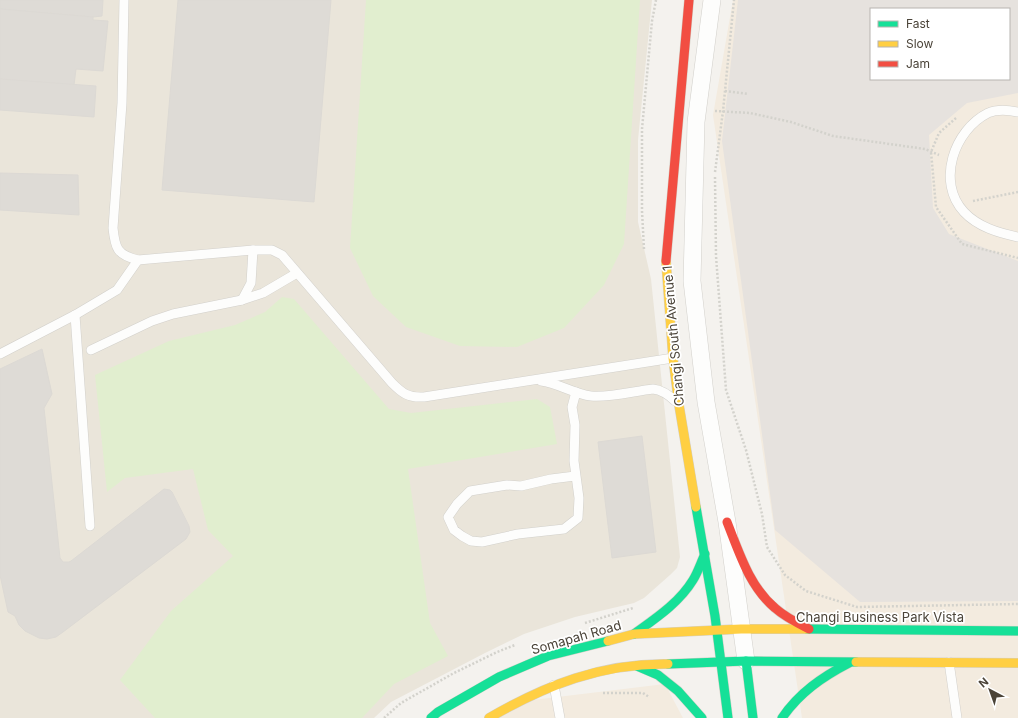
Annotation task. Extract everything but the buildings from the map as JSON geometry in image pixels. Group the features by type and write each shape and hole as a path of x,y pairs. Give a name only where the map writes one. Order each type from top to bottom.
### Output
{"main road":[{"name":"Changi South Avenue 1","path":"688,0 666,255 672,358 717,630 728,718"},
{"path":"727,522 743,564 756,588 768,603 786,617 812,630"},
{"path":"634,634 662,614 679,598 693,580 705,554"},
{"name":"Somapah Road","path":"431,718 438,712 499,677 548,656 634,634 741,629"},
{"name":"Changi Business Park Vista","path":"741,629 1018,631"},
{"name":"Changi South Avenue 1","path":"746,661 753,718"},
{"path":"489,718 516,702 554,685 593,672 635,665 746,661 1018,662"},
{"path":"782,718 794,701 816,682 850,662"},
{"path":"635,665 658,675 678,691 702,718"}],"street":[{"name":"Changi South Avenue 1","path":"712,0 698,110 692,281 706,402 727,522 746,661"}],"lane":[{"path":"124,0 122,103 113,228 114,243 122,254 138,260 252,250 272,250 282,255 392,383 401,392 414,397 424,397 672,358"},
{"path":"1018,112 1008,110 989,113 971,126 958,143 952,162 950,180 954,197 963,212 980,225 1003,234 1018,237"},
{"path":"242,300 250,283 252,250"},
{"path":"0,354 75,315 117,290 138,260"},
{"path":"91,350 152,321 173,314 242,300 263,293 298,273"},
{"path":"75,315 90,526"},
{"path":"533,379 549,382 592,396 659,389 671,397 679,405"},
{"path":"575,476 551,479 521,486 507,485 470,491 457,504 448,517 454,530 462,536 471,541 482,542 518,534 564,529 578,518 579,498 575,476 573,448 575,425 572,406 576,392"},
{"path":"949,662 957,718"},
{"path":"554,685 560,718"}],"path":[{"path":"644,249 642,211 642,129 652,21 656,0"},
{"path":"734,0 723,111 715,172 716,241 726,390 746,450 762,514 767,547 785,575 806,591 857,607 1018,604"},
{"path":"725,92 748,94"},
{"path":"698,110 750,113 791,122 833,136 925,149 952,162"},
{"path":"958,204 1018,192"},
{"path":"584,624 635,607"},
{"path":"384,718 401,703 454,673 496,652 518,644"},
{"path":"601,693 643,693 656,701"}],"shaded area":[{"path":"0,0 652,0 638,140 638,222 651,279 680,557 677,568 644,598 634,603 575,617 524,634 391,702 374,718 0,718"},
{"path":"733,0 1018,0 1018,718 802,718 713,115"},
{"path":"738,0 1018,0 1018,93 967,103 929,135 933,208 949,234 1018,261 1018,601 860,602 775,530 722,141"},
{"path":"665,684 683,718 499,718 516,702"}],"green space":[{"path":"366,0 640,0 624,244 604,285 564,328 517,347 460,346 406,327 373,296 350,248"},
{"path":"282,297 294,299 389,409 411,413 537,399 550,407 557,444 408,469 430,623 448,656 394,684 362,718 155,718 120,680 171,611 233,556 208,530 193,469 125,478 107,492 95,375 169,341 235,325 265,312"}],"traffic: fast":[{"path":"696,507 715,616 728,718"},
{"path":"634,634 666,610 681,596 695,577 705,554"},
{"path":"807,629 1018,631"},
{"path":"431,718 438,712 499,677 548,656 608,641"},
{"path":"746,661 753,718"},
{"path":"668,664 746,661 856,662"},
{"path":"782,718 796,701 812,686 849,663"},
{"path":"637,666 658,675 678,691 702,718"}],"traffic: slow":[{"path":"666,261 673,358 679,405 696,507"},
{"path":"608,641 634,634 741,629 807,629"},
{"path":"856,662 1018,663"},
{"path":"489,718 510,706 553,686 575,678 620,667 668,664"}],"traffic: jam":[{"path":"666,261 689,0"},
{"path":"727,522 746,568 758,590 779,611 791,620 809,629"}]}
